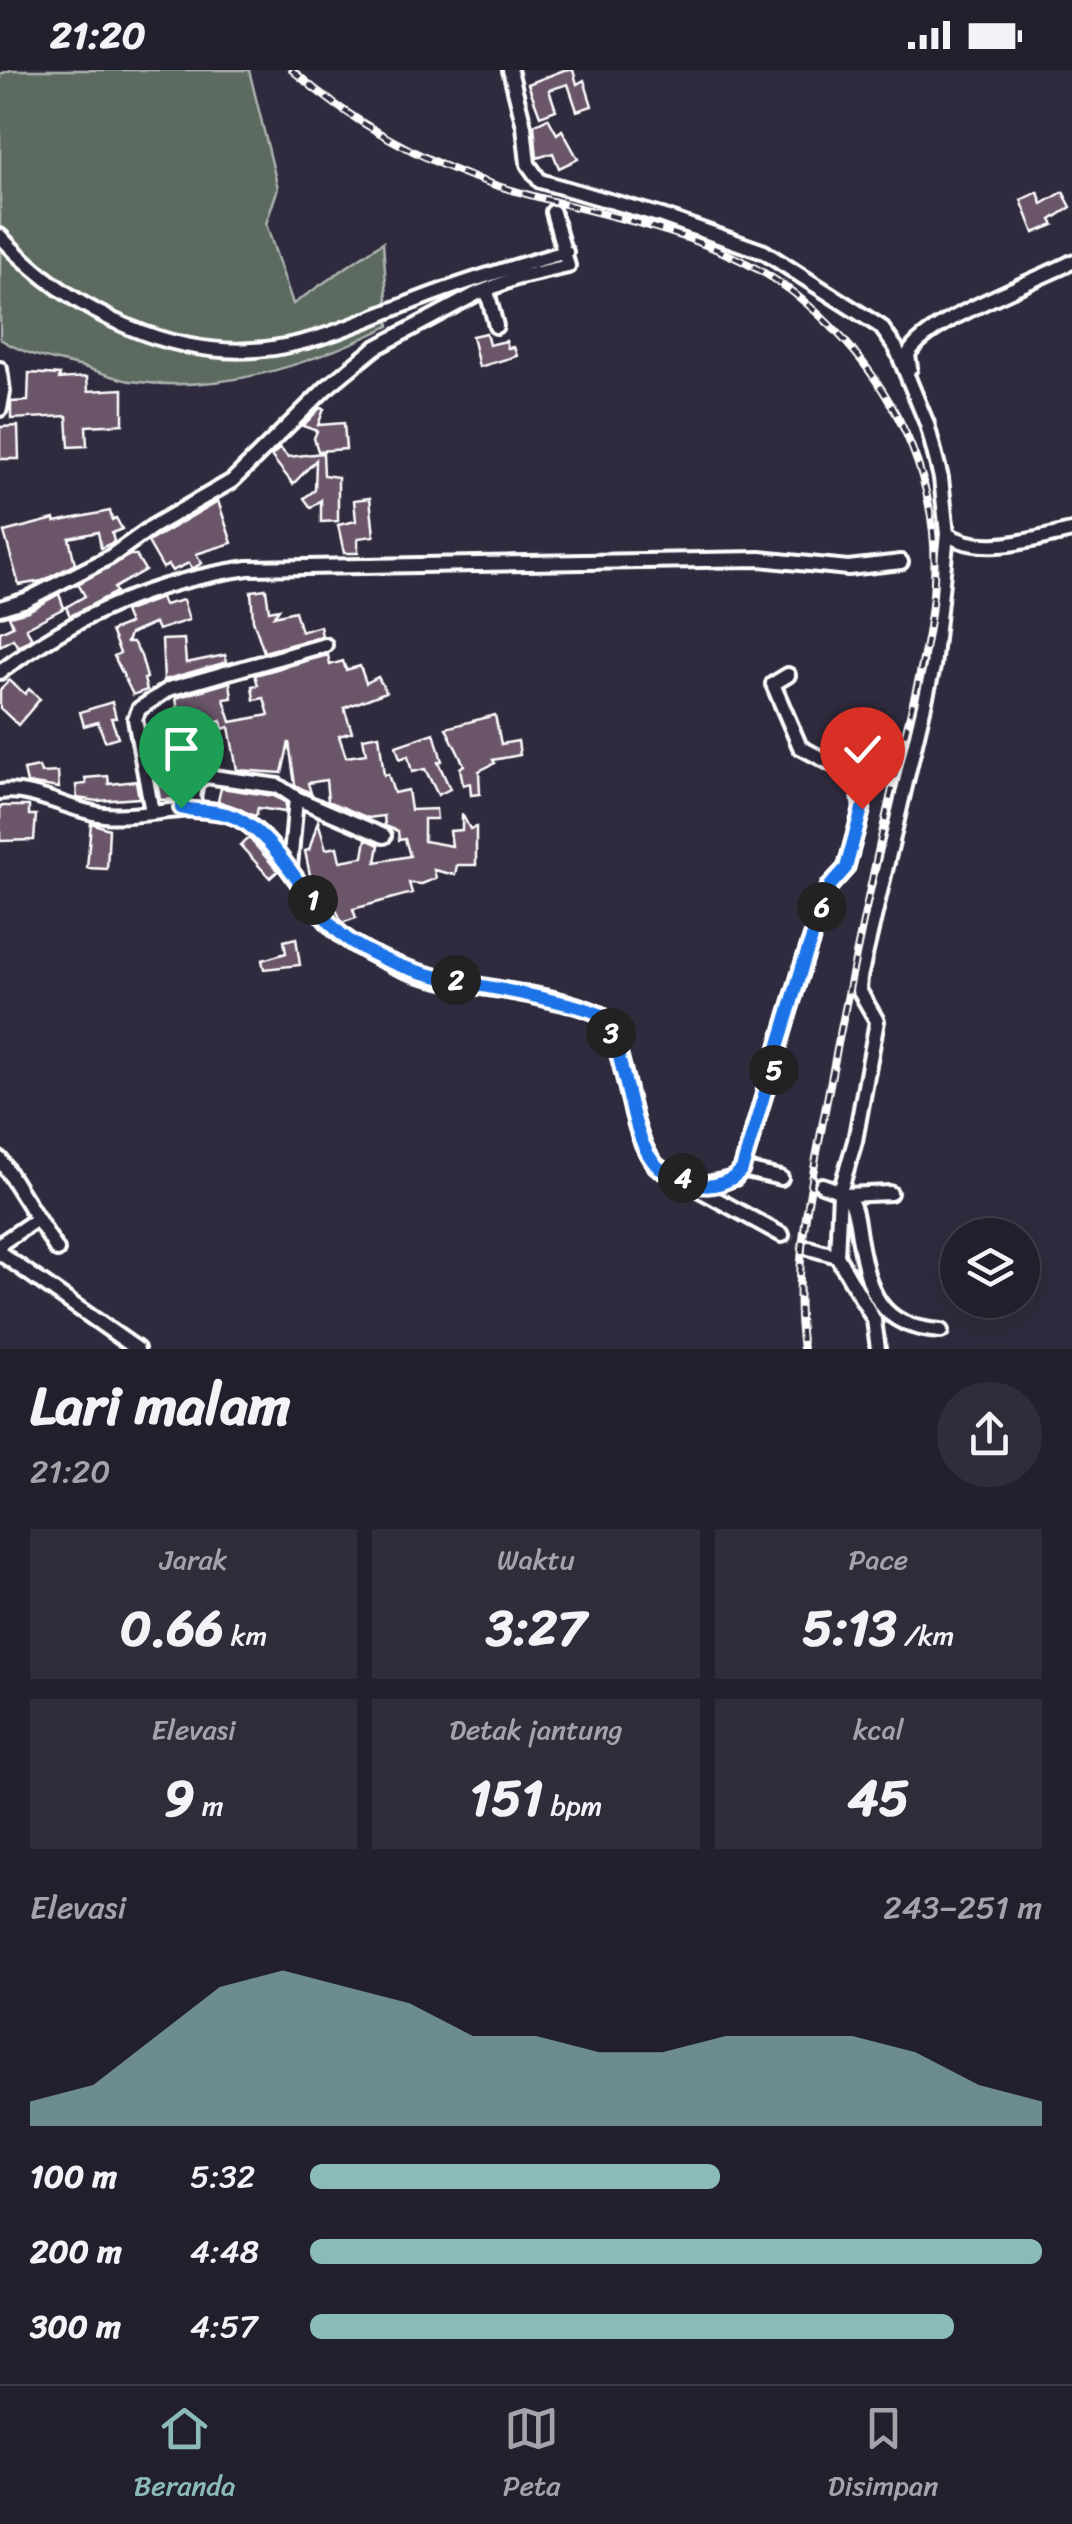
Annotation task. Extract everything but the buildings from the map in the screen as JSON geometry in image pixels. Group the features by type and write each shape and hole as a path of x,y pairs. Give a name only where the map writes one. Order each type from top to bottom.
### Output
{"street":[{"path":"510,70 524,126 528,164 540,181 558,194 662,216 786,263 840,303 881,327 890,336 915,390"},
{"path":"0,608 26,600 110,557 152,527 232,481 326,388 376,348 450,306 516,278 565,268 569,264 552,212"},
{"path":"0,236 27,265 98,312 148,337 200,347 282,347 322,337 496,271 566,252"},
{"path":"878,1349 874,1320 837,1256 843,1194 876,1030 873,1010 859,990 860,978 933,668 947,534 937,458 908,355 918,340 950,320 1072,262"},
{"path":"487,292 496,326"},
{"path":"0,369 0,409"},
{"path":"947,534 960,543 980,546 1072,531"},
{"path":"0,672 128,596 176,581 248,568 745,559 848,568 902,562"},
{"path":"152,812 135,720 139,709 169,690 324,645"},
{"path":"699,1186 736,1178 742,1169 803,964 830,886 846,868 862,809 860,786 851,774 800,747 792,735 773,684 788,675"},
{"path":"196,810 196,782 206,776 278,786 296,798 384,836"},
{"path":"0,792 24,793 104,814 196,810 224,813 238,819 290,867 328,923 351,942 396,966 601,1015 622,1064 648,1154 663,1171 699,1186 782,1234"},
{"path":"290,867 296,798"},
{"path":"0,1158 56,1250"},
{"path":"742,1169 780,1178"},
{"path":"822,1185 843,1194 890,1194"},
{"path":"843,1194 854,1212 868,1277 880,1307 907,1325 942,1331"},
{"path":"0,1244 37,1219"},
{"path":"809,1248 837,1256"},
{"path":"0,1253 137,1349"},
{"path":"859,1292 868,1277"}],"green space":[{"path":"11,70 249,70 278,188 266,224 293,304 383,242 389,326 295,364 198,384 124,380 28,353 0,339 0,74"}],"tunnel":[{"path":"782,1235 809,1248"}],"railway":[{"path":"292,70 362,122 440,164 495,185 698,242 773,278 806,303 854,351 874,377 907,435 928,498 933,532 930,620 861,931 810,1193 801,1255 803,1349"}],"route":[{"path":"181,808 224,813 245,823 290,867 328,923 351,942 396,966 601,1015 622,1064 648,1154 663,1171 699,1186 736,1178 742,1169 769,1089 803,964 830,886 846,868 862,809"}]}
